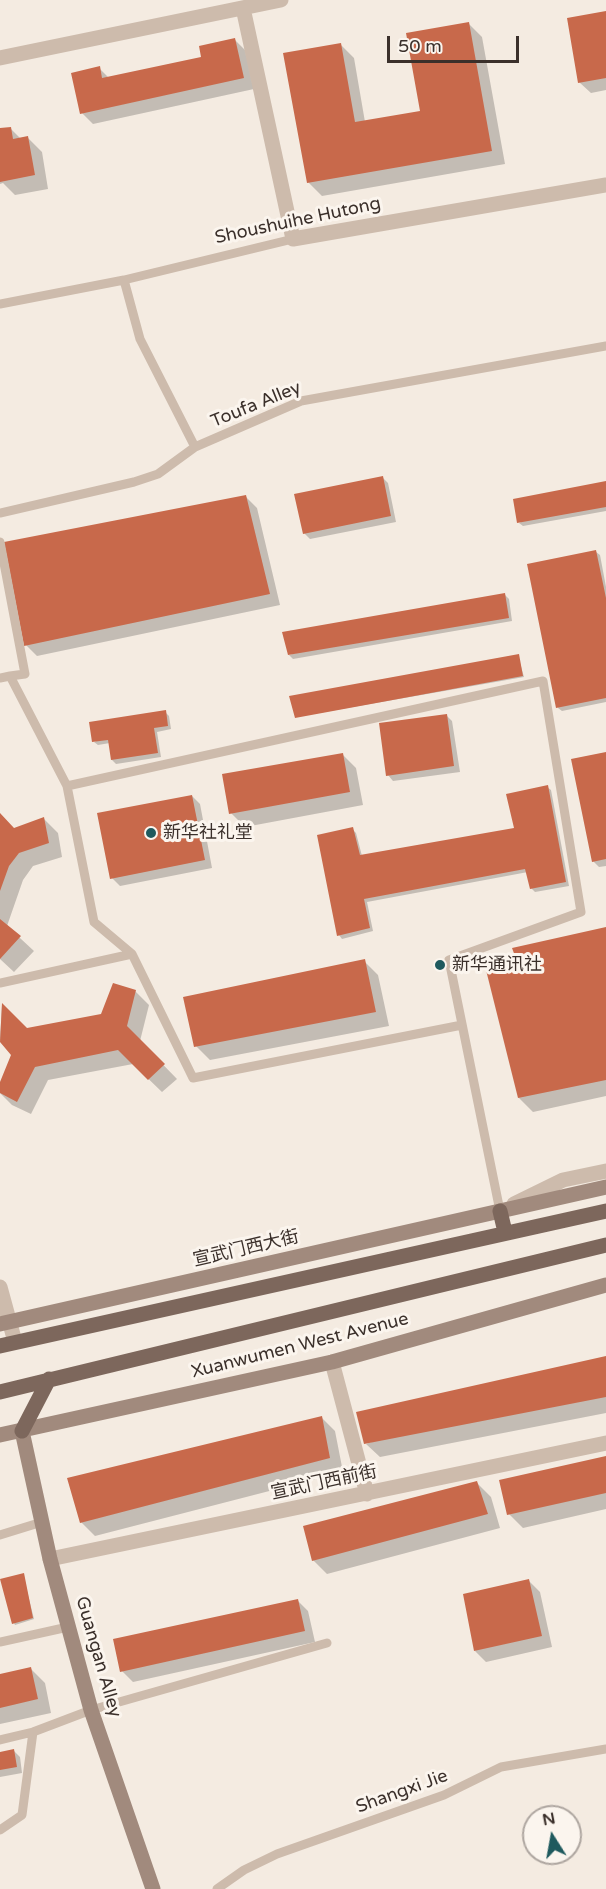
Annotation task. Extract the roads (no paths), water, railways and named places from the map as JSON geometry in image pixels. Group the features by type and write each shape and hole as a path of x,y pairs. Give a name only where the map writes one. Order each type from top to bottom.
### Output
{"main road":[{"path":"500,1211 505,1232"},
{"path":"8,1344 606,1211"},
{"name":"Xuanwumen West Avenue","path":"0,1392 606,1245"},
{"path":"22,1431 49,1379"}],"street":[{"path":"0,58 281,0"},
{"path":"243,8 293,239"},
{"name":"Shoushuihe Hutong","path":"293,239 606,185"},
{"name":"宣武门西大街","path":"500,1211 563,1180 606,1171"},
{"name":"宣武门西大街","path":"5,1323 606,1187"},
{"name":"Xuanwumen West Avenue","path":"0,1435 332,1362 606,1285"},
{"path":"0,1287 8,1344"},
{"path":"332,1362 368,1494"},
{"name":"Guangan Alley","path":"22,1431 50,1559 68,1627 92,1710 153,1889"},
{"name":"宣武门西前街","path":"50,1559 606,1443"}],"lane":[{"name":"Shoushuihe Hutong","path":"0,304 124,280 293,239"},
{"path":"124,280 140,339 195,447"},
{"name":"Toufa Alley","path":"0,513 146,478 168,469 195,447 301,402 606,346"},
{"path":"0,542 25,674 0,678"},
{"path":"10,676 67,786 94,922 132,954 193,1078 462,1025"},
{"path":"67,786 543,681 581,912 449,960 500,1211"},
{"path":"0,983 132,954"},
{"path":"0,1535 42,1522"},
{"path":"0,1642 68,1627"},
{"path":"0,1740 33,1732 92,1710 327,1643"},
{"path":"0,1830 22,1815 33,1732"},
{"name":"Shangxi Jie","path":"217,1889 244,1870 277,1854 444,1796 501,1767 606,1749"}],"place":[{"name":"新华社礼堂","path":"151,833"},
{"name":"新华通讯社","path":"440,965"}]}
